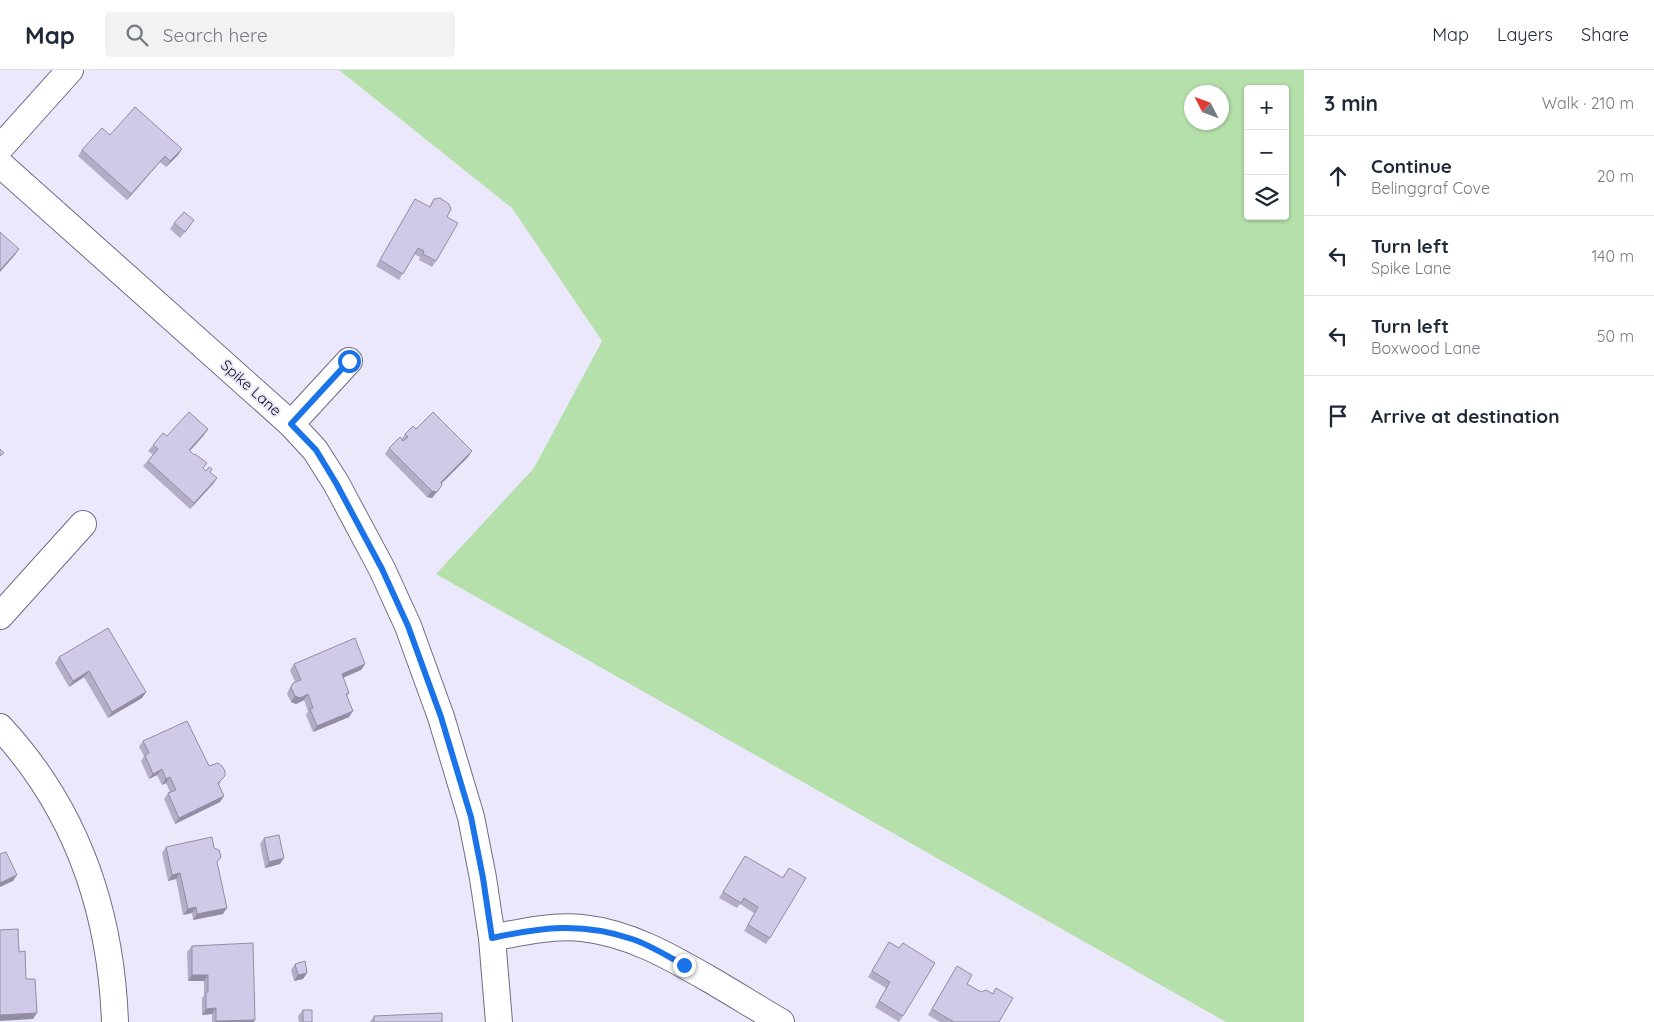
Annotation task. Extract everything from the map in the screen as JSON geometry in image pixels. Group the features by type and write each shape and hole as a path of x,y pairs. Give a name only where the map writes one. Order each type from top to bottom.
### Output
{"street":[{"path":"0,148 70,70"},
{"name":"Spike Lane","path":"0,164 291,424 316,450 336,483 382,569 408,626 441,717 471,817 483,878 492,938 499,1022"},
{"path":"291,424 349,361"},
{"path":"0,616 83,524"},
{"path":"0,727 21,751 54,799 82,854 94,886 106,939 111,970 115,1022"},
{"path":"492,938 532,930 582,928 634,940 684,965 781,1022"}],"green space":[{"path":"339,70 1304,70 1304,1022 1226,1022 436,574 534,468 602,341 512,208"}],"building":[{"path":"135,107 182,149 170,161 165,156 131,194 82,150 102,128 110,135"},
{"path":"440,198 449,204 451,209 447,217 458,223 436,261 423,254 424,251 418,248 403,274 380,260 415,199 430,207 434,199"},
{"path":"184,212 194,220 185,232 174,223"},
{"path":"0,232 19,249 0,270"},
{"path":"189,412 208,429 189,450 207,463 203,468 206,471 209,467 212,469 210,472 217,478 194,503 148,461 158,449 153,445 163,433 167,436"},
{"path":"433,412 472,451 441,482 442,485 437,492 432,491 389,448 400,437 403,441 408,437 405,434 413,426 416,429"},
{"path":"108,628 146,692 112,712 89,671 73,681 59,657"},
{"path":"355,638 365,664 342,674 349,693 346,694 353,711 317,726 310,709 313,708 308,694 300,698 295,696 291,688 293,683 301,680 294,664"},
{"path":"187,721 209,766 218,763 225,771 225,776 218,783 224,796 179,818 168,793 176,790 170,777 166,779 162,769 153,774 145,755 149,753 143,741"},
{"path":"279,835 284,858 269,862 264,838"},
{"path":"212,837 214,848 219,850 221,857 217,862 227,908 197,914 196,907 188,909 180,873 172,875 166,847"},
{"path":"6,852 17,875 0,883 0,854"},
{"path":"745,856 783,878 789,868 806,878 770,938 748,925 758,907 744,898 741,903 723,892"},
{"path":"18,929 19,952 25,951 26,979 35,979 37,1013 0,1015 0,930"},
{"path":"889,942 899,948 903,943 935,963 903,1016 879,1001 890,982 872,971"},
{"path":"253,943 255,1020 216,1021 216,1008 206,1009 208,975 192,975 192,946"},
{"path":"305,961 307,973 298,975 295,964"},
{"path":"957,966 972,975 967,984 981,992 986,990 993,994 996,988 1013,998 999,1022 954,1022 932,1009"},
{"path":"303,1010 312,1010 312,1022 303,1022"},
{"path":"442,1013 442,1022 374,1022 374,1016"}],"route":[{"path":"349,361 291,424 316,450 336,483 382,569 408,626 441,717 471,817 492,938 532,930 582,928 611,933 634,940 684,965"}]}
